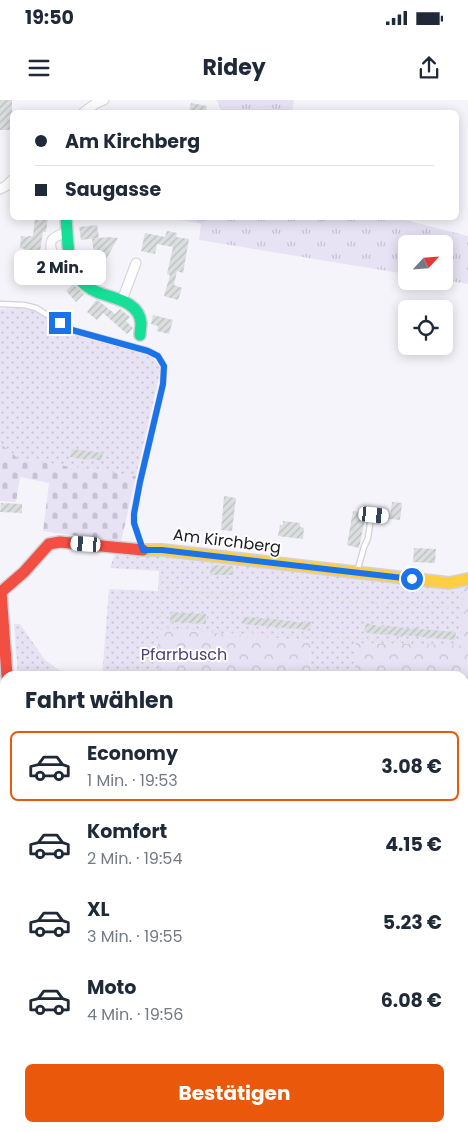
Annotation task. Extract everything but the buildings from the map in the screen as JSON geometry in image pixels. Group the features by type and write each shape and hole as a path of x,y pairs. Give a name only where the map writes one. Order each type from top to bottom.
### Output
{"street":[{"path":"86,110 104,100"},
{"path":"66,220 71,260 79,278 87,286 99,293 132,304 139,315 141,323 140,335"},
{"path":"67,232 57,236 53,240 51,247 55,256 60,259 71,260"},
{"path":"122,300 136,263"},
{"name":"Am Kirchberg","path":"7,671 0,591 24,572 49,544 60,542 162,550 449,583 466,580"}],"lane":[{"path":"0,304 24,305 36,308 72,330 148,351 158,356 164,366 163,384 134,514 134,523 143,550"},
{"path":"357,573 368,538 371,517 374,515 386,516"}],"path":[{"path":"160,671 162,550"},
{"path":"160,629 176,628 460,645 466,580"},
{"path":"161,590 462,608 468,612"}],"green space":[{"path":"217,100 294,100 292,110 221,110"},
{"path":"181,220 405,220 468,236 468,284 453,282 453,235 398,235 398,273 199,240 201,224"},
{"path":"20,308 36,311 60,326 85,338 151,355 161,368 136,476 19,459 0,443 0,309"},
{"path":"0,443 19,459 136,476 121,542 43,531 49,483 20,477 16,502 0,501"},
{"path":"115,553 168,555 419,586 463,587 459,645 356,643 354,671 310,671 311,641 181,630 158,630 158,671 102,671 109,589 158,591 159,571 110,568"},
{"path":"468,586 468,671 354,671 355,643 459,644 463,587"},
{"path":"14,624 20,624 45,660 59,670 66,671 18,671"},
{"name":"Pfarrbusch","path":"158,630 181,630 311,641 310,671 158,671"}],"traffic: fast":[{"path":"66,220 68,249 75,271 89,288 131,305 139,316 141,323 140,335"}],"traffic: slow":[{"path":"143,550 162,550 449,583 468,579"}],"traffic: jam":[{"path":"7,671 1,592 24,572 49,544 60,542 143,550"}],"route":[{"path":"60,323 72,330 148,351 158,356 164,366 163,384 134,514 134,523 143,550 162,550 412,579"}]}
